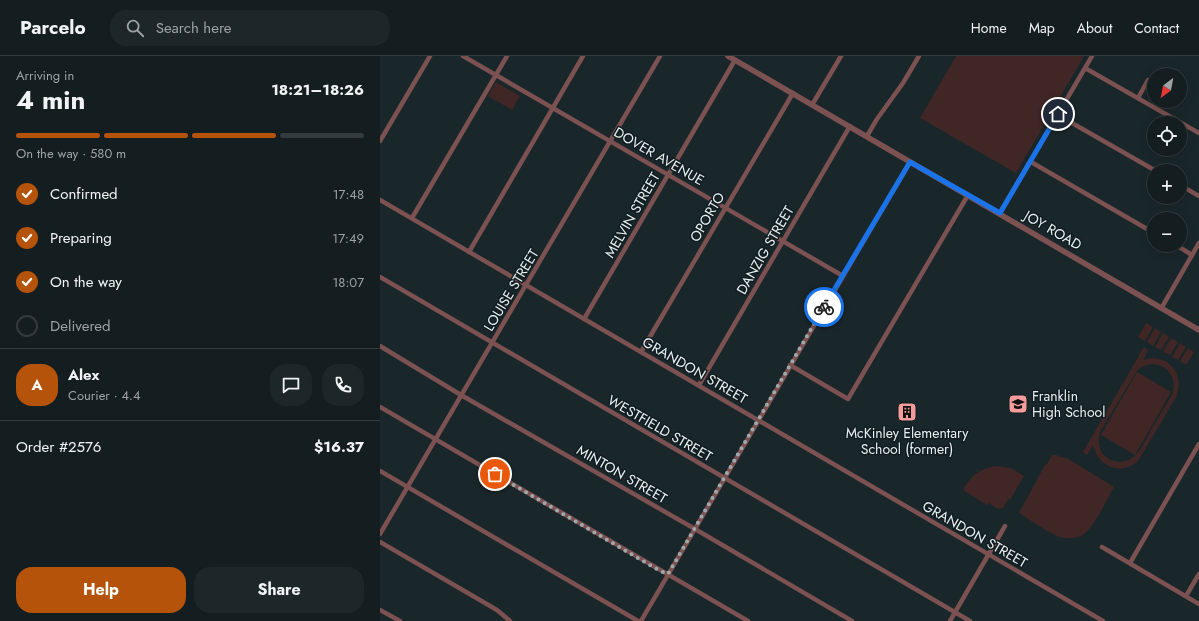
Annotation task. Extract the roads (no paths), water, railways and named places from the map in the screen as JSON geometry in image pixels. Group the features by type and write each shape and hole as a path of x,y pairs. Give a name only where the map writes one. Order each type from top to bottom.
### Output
{"street":[{"path":"380,141 430,56"},
{"name":"DOVER AVENUE","path":"463,56 843,276"},
{"path":"412,218 507,56"},
{"path":"469,252 583,56"},
{"name":"LOUISE STREET","path":"380,534 660,56"},
{"name":"JOY ROAD","path":"728,56 1162,307 1199,330"},
{"path":"812,105 841,56"},
{"path":"867,136 877,119 899,90 919,56"},
{"path":"1000,213 1092,56"},
{"name":"MELVIN STREET","path":"584,318 735,60"},
{"path":"1085,68 1199,133"},
{"path":"1138,98 1147,82"},
{"name":"OPORTO","path":"641,352 793,93"},
{"path":"1058,114 1147,166"},
{"name":"DANZIG STREET","path":"699,385 850,126"},
{"path":"380,471 639,621 695,529 910,162"},
{"path":"1031,162 1147,229"},
{"path":"1187,189 1199,196"},
{"path":"790,365 848,398 968,195"},
{"name":"GRANDON STREET","path":"380,200 1103,621"},
{"path":"1162,307 1199,243"},
{"path":"1187,252 1192,255"},
{"name":"WESTFIELD STREET","path":"380,277 970,621"},
{"name":"MINTON STREET","path":"380,346 461,395 852,621"},
{"path":"380,407 748,621"},
{"path":"1130,563 1199,444"},
{"path":"950,621 1005,526"},
{"path":"380,542 497,610 510,621"},
{"path":"1102,547 1199,604"},
{"path":"1186,596 1199,574"},
{"path":"380,610 400,621"}],"place":[{"name":"Franklin High School","path":"1018,404"},
{"name":"McKinley Elementary School (former)","path":"907,412"}]}
